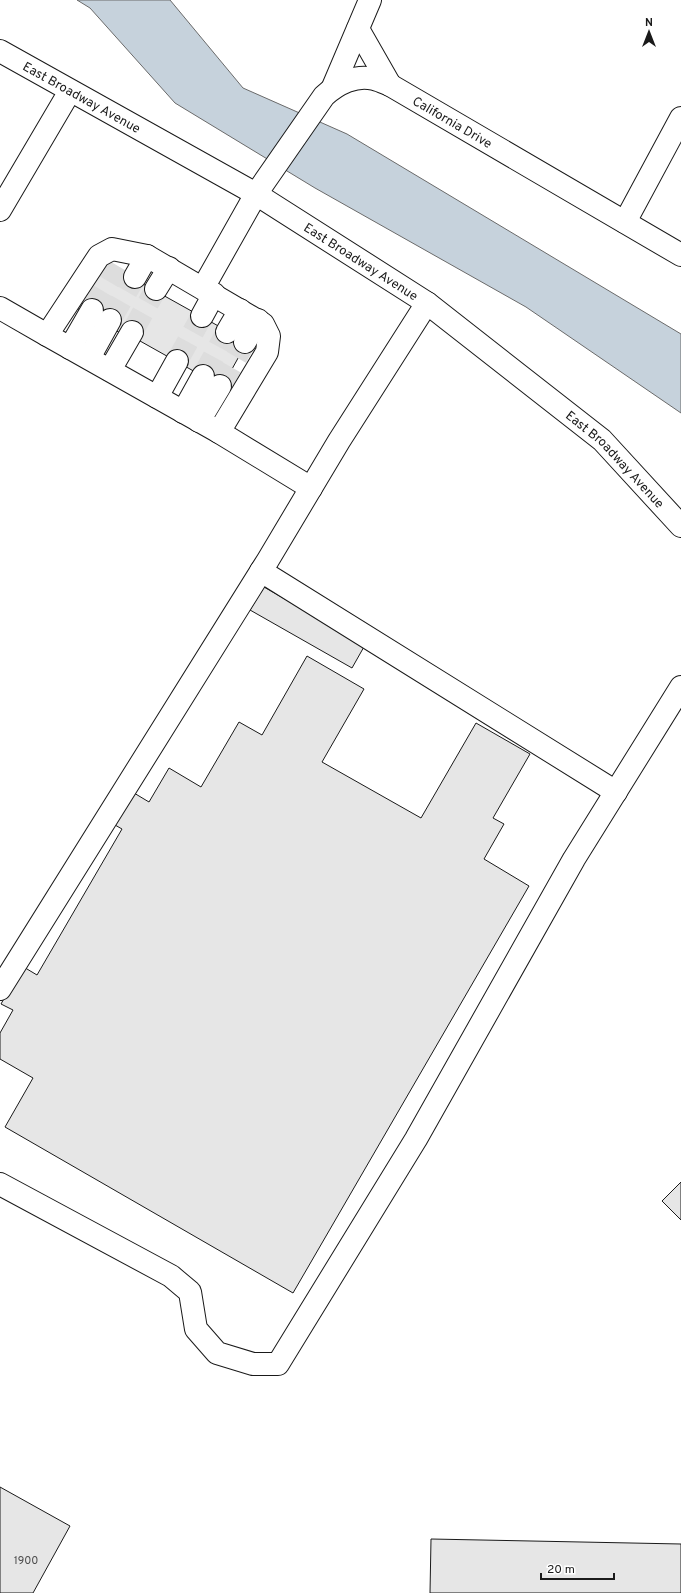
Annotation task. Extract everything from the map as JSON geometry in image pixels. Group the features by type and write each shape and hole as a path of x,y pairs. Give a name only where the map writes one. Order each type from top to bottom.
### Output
{"street":[{"path":"202,316 209,291 256,194 324,96 333,87 370,0"},
{"path":"358,29 390,84"},
{"name":"East Broadway Avenue","path":"0,51 256,194 427,303 602,440 681,526"},
{"name":"California Drive","path":"333,87 359,78 373,78 390,84 681,255"},
{"path":"0,210 70,91"},
{"path":"625,222 681,118"},
{"path":"47,335 99,256 112,250 132,263 169,268 263,324 269,336 267,352 219,432"},
{"path":"156,289 169,268"},
{"path":"0,989 261,571 339,441 427,303"},
{"path":"0,308 219,432 310,488"},
{"path":"79,353 101,315"},
{"path":"236,337 249,315"},
{"path":"110,370 132,332"},
{"path":"157,397 177,361"},
{"path":"191,417 211,381"},
{"path":"261,571 616,792"},
{"path":"0,1184 171,1276 190,1292 196,1329 217,1353 253,1364 278,1364 416,1139 574,859 681,686"}],"shaded area":[{"path":"77,0 170,0 243,88 347,134 681,334 681,413 526,307 315,188 175,103 90,8"}],"building":[{"path":"100,260 247,342 222,387 124,332 122,334 73,306"},
{"path":"264,587 365,645 352,668 250,610"},
{"path":"307,656 364,689 322,762 421,818 476,723 530,754 493,818 504,824 484,859 529,886 293,1293 5,1127 33,1078 0,1059 0,1033 13,1010 1,1004 22,966 37,975 122,829 115,825 134,793 149,802 169,768 201,787 239,722 262,735"},
{"path":"681,1182 681,1220 662,1201"},
{"path":"0,1487 70,1526 33,1593 0,1593"},
{"path":"431,1539 681,1544 681,1593 430,1593"}],"tunnel":[{"path":"92,310 118,266"},
{"path":"110,320 135,277"},
{"path":"132,332 156,289"},
{"path":"177,361 202,316"},
{"path":"203,376 227,332"},
{"path":"220,386 245,342"}]}
